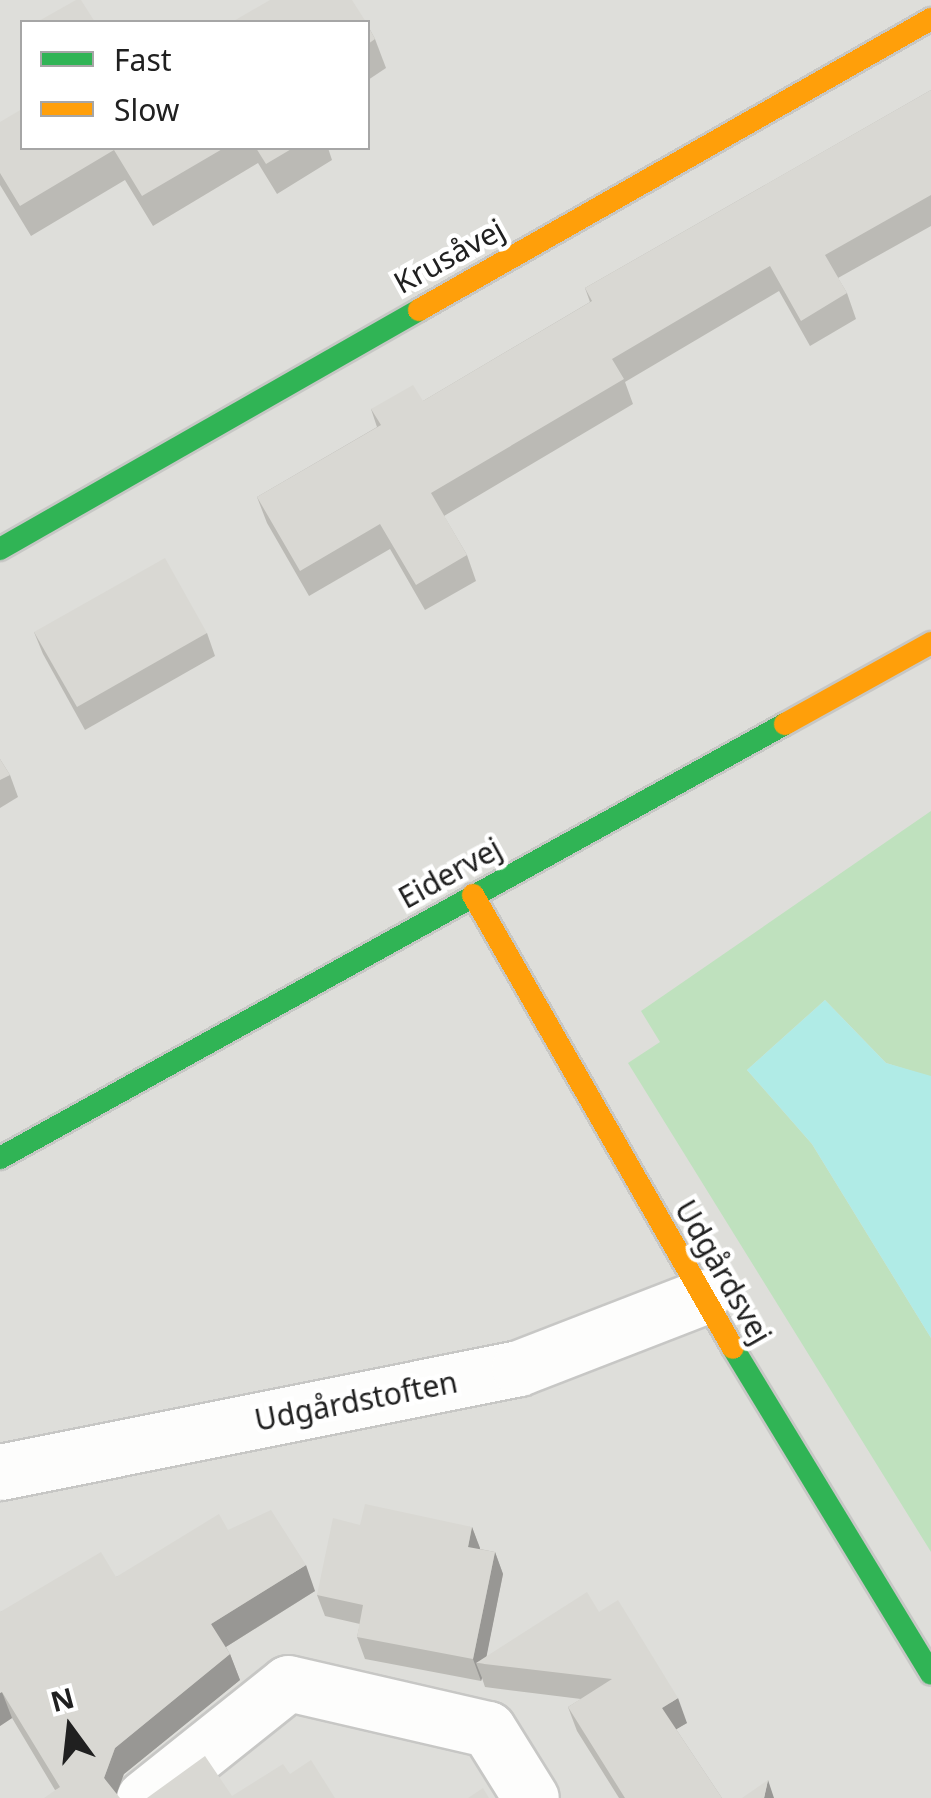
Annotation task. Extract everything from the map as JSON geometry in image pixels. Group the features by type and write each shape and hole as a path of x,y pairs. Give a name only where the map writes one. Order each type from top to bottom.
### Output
{"street":[{"name":"Krusåvej","path":"0,549 931,20"},
{"name":"Eidervej","path":"0,1158 931,643"},
{"name":"Udgårdsvej","path":"473,895 702,1297 931,1674"},
{"name":"Udgårdstoften","path":"0,1472 519,1368 702,1297"},
{"path":"144,1798 288,1683 488,1730 531,1798"}],"shaded area":[{"path":"0,0 931,0 931,1798 0,1798"},
{"path":"825,1000 886,1063 931,1076 931,1338 812,1144 747,1070"}],"green space":[{"path":"931,811 931,1077 886,1063 825,1000 747,1070 812,1144 931,1338 931,1552 628,1063 660,1042 641,1011"}],"building":[{"path":"81,0 94,20 41,20"},
{"path":"270,0 352,0 365,20 235,20"},
{"path":"931,90 931,195 825,255 847,293 801,321 770,266 612,359 624,379 431,493 467,555 416,585 380,524 300,571 257,497 381,425 371,409 413,385 423,401 592,301 585,288"},
{"path":"20,110 20,150 114,150 20,206 0,173 0,122"},
{"path":"114,150 221,150 142,196"},
{"path":"257,150 290,150 266,164"},
{"path":"165,558 207,633 77,707 34,632"},
{"path":"0,759 10,775 0,780"},
{"path":"365,1504 472,1527 468,1547 495,1552 473,1659 357,1637 363,1605 317,1595 333,1518 360,1525"},
{"path":"271,1510 306,1565 211,1624 230,1654 115,1748 104,1778 120,1798 44,1798 60,1787 0,1693 0,1612 101,1552 116,1577 219,1514 228,1530"},
{"path":"587,1592 599,1612 618,1600 678,1698 662,1708 722,1798 625,1798 568,1707 612,1679 476,1663"},
{"path":"205,1756 232,1796 283,1764 290,1774 311,1760 335,1798 147,1798"},
{"path":"768,1780 764,1798 742,1798"},
{"path":"483,1788 489,1798 468,1798"}],"traffic: fast":[{"path":"0,549 419,310"},
{"path":"0,1158 785,724"},
{"path":"733,1348 931,1674"}],"traffic: slow":[{"path":"419,310 931,19"},
{"path":"785,724 931,643"},
{"path":"473,895 733,1348"}]}
